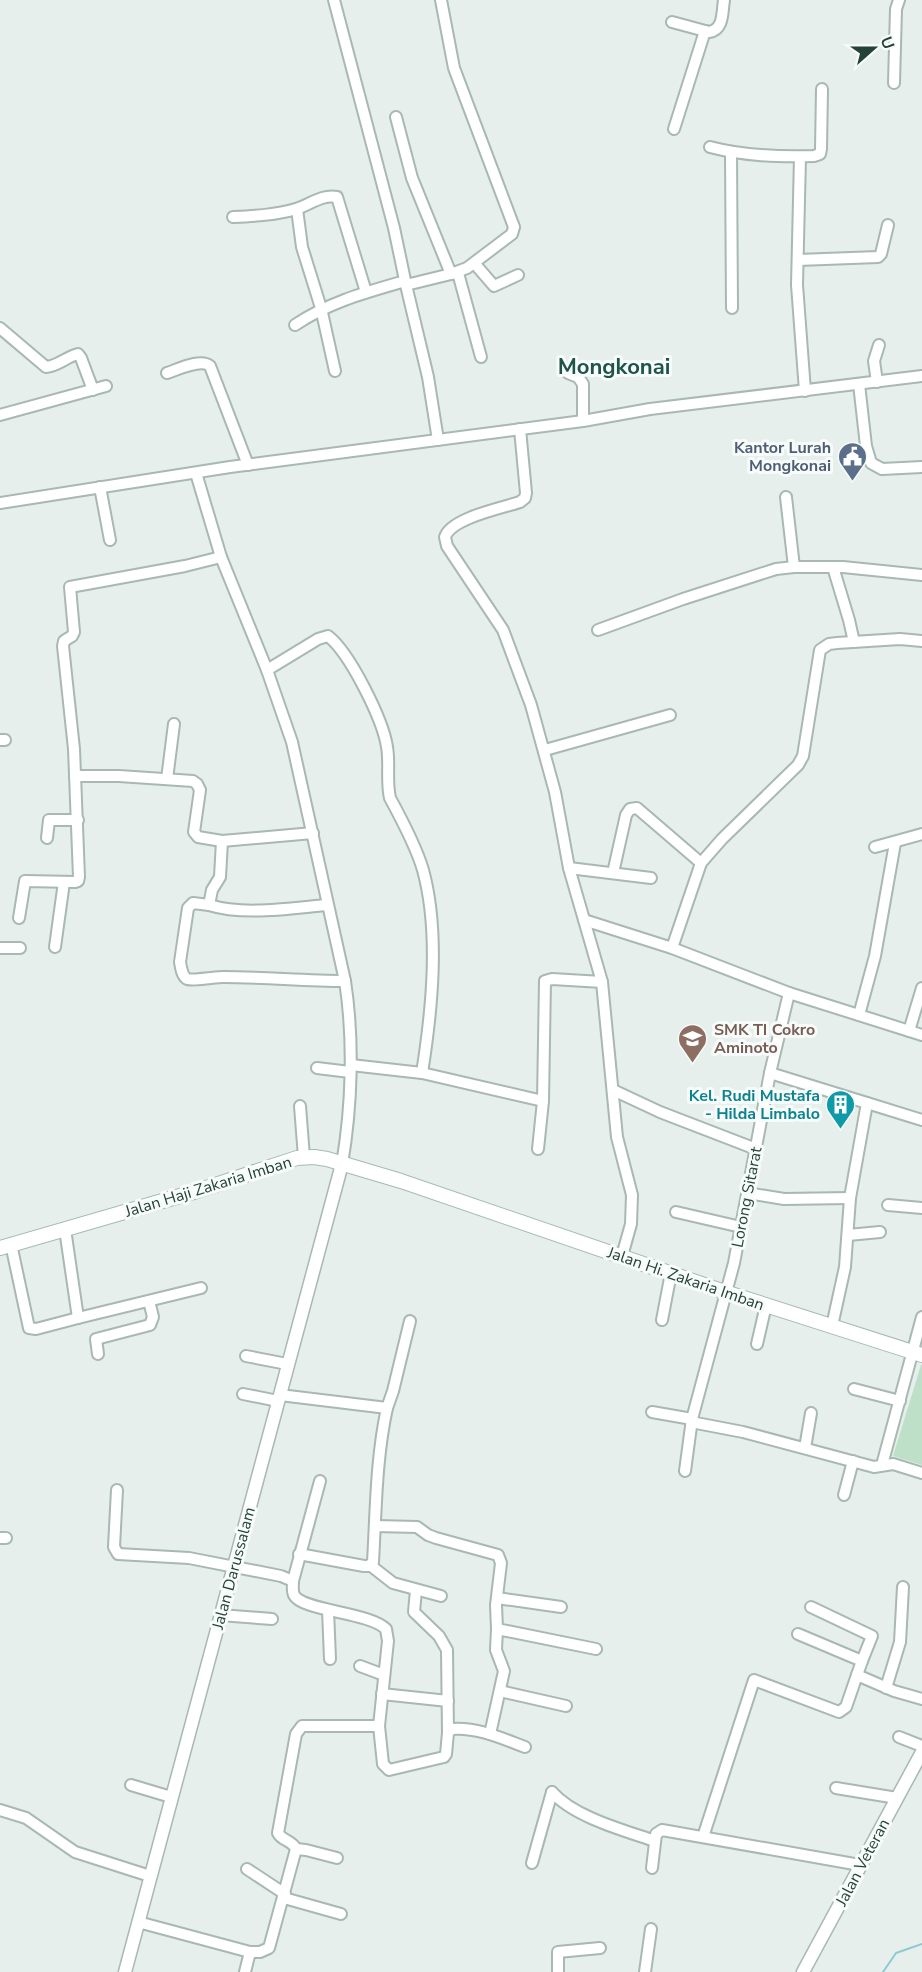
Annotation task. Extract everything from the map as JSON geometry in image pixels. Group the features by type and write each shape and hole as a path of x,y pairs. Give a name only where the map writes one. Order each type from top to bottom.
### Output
{"main road":[{"name":"Jalan Haji Zakaria Imban","path":"6,1246 197,1191 304,1156 314,1156 342,1164 451,1199"},
{"name":"Jalan Hi. Zakaria Imban","path":"451,1199 725,1292 918,1354"}],"street":[{"path":"334,0 394,228 428,377 438,440"},
{"path":"295,325 321,309 366,292 454,273 475,264 480,257 512,234 514,227 454,68 441,0"},
{"path":"672,22 705,31 715,31 719,28 724,0"},
{"path":"894,83 896,9 899,0"},
{"path":"674,129 705,31"},
{"path":"710,147 766,156 800,157 820,154 822,89"},
{"path":"396,117 412,178 454,273 481,357"},
{"path":"731,152 732,308"},
{"path":"800,157 798,312 805,391"},
{"path":"233,217 275,213 297,208 324,197 336,197 366,292"},
{"path":"297,208 302,247 321,309 335,370"},
{"path":"798,260 878,257 881,254 888,225"},
{"path":"475,264 494,286 518,275"},
{"path":"0,328 46,367 60,364 78,354 93,390"},
{"path":"877,382 874,361 879,345"},
{"path":"167,373 201,363 207,363 210,366 248,465"},
{"path":"568,373 578,377 583,384 583,421"},
{"path":"0,503 230,467 583,421 650,409 922,376"},
{"path":"859,384 866,446 871,463 882,469 922,467"},
{"path":"0,415 106,386"},
{"path":"520,429 525,498 464,520 452,527 445,537 447,546 503,630 545,750 560,814 568,867 602,982 617,1137 630,1183 633,1207 622,1256"},
{"path":"200,472 221,557 267,670 292,742 345,981 349,1010 350,1069 342,1164"},
{"path":"100,487 110,540"},
{"path":"786,497 794,567"},
{"path":"19,918 25,881 75,882 79,877 75,776 63,646 64,641 74,632 70,587 185,566 221,557"},
{"path":"598,630 761,573 794,567 866,568 922,575"},
{"path":"833,567 854,642"},
{"path":"267,670 318,639 328,636 339,647 362,683 383,730 387,748 390,798 423,870 430,918 433,958 432,995 422,1073"},
{"path":"672,948 701,863 801,760 807,738 820,650 825,646 854,642 900,639 922,641"},
{"path":"545,750 670,715"},
{"path":"167,779 174,724"},
{"path":"75,776 119,776 193,781 197,784 201,796 194,832 198,837 222,841 313,833"},
{"path":"613,873 626,815 630,809 636,808 701,863"},
{"path":"47,838 49,820 78,820"},
{"path":"875,848 922,834"},
{"path":"209,905 212,890 220,878 222,841"},
{"path":"859,1015 874,956 895,843"},
{"path":"568,867 651,878"},
{"path":"56,947 64,882"},
{"path":"327,905 253,910 193,903 188,908 180,962 181,970 188,980 224,977 345,981"},
{"path":"584,920 672,948 789,993 922,1035"},
{"path":"0,948 20,948"},
{"path":"538,1149 543,1101 545,981 552,979 602,982"},
{"path":"909,1031 922,988"},
{"name":"Lorong Sitarat","path":"685,1471 691,1420 741,1227 770,1074 789,993"},
{"path":"317,1068 422,1073 543,1101"},
{"path":"770,1074 922,1120"},
{"path":"613,1090 660,1112 756,1149"},
{"path":"832,1326 845,1267 850,1198 867,1103"},
{"path":"300,1106 304,1156"},
{"name":"Jalan Darussalam","path":"125,1972 342,1164"},
{"path":"747,1193 784,1199 850,1198"},
{"path":"888,1205 922,1208"},
{"path":"676,1212 741,1227"},
{"path":"65,1229 78,1318"},
{"path":"848,1235 880,1232"},
{"path":"6,1246 29,1328 36,1329 201,1288"},
{"path":"662,1320 671,1273"},
{"path":"98,1354 96,1340 150,1325 153,1317 149,1301"},
{"path":"757,1344 766,1305"},
{"path":"882,1465 900,1401 918,1354 922,1317"},
{"path":"370,1565 373,1562 382,1430 410,1322"},
{"path":"246,1356 287,1364"},
{"path":"854,1389 900,1401"},
{"path":"243,1395 387,1408"},
{"path":"652,1412 805,1448 874,1467 899,1465 922,1473"},
{"path":"805,1448 810,1413"},
{"path":"844,1495 853,1461"},
{"path":"320,1481 292,1581 295,1597 328,1610 377,1622 386,1629 388,1641 379,1726 383,1764 389,1770 444,1757 446,1754 447,1650 439,1636 414,1612 416,1590"},
{"path":"117,1490 114,1547 118,1554 189,1558 233,1565 281,1576 292,1581"},
{"path":"375,1526 417,1527 436,1538 498,1555 501,1563 497,1598 496,1650 504,1671 490,1734"},
{"path":"299,1554 370,1565 393,1583 441,1596"},
{"path":"886,1688 900,1642 903,1587"},
{"path":"497,1598 561,1607"},
{"path":"703,1836 754,1680 839,1712 846,1707 872,1636 811,1608"},
{"path":"328,1610 330,1659"},
{"path":"220,1615 272,1619"},
{"path":"497,1629 596,1649"},
{"path":"798,1634 862,1661"},
{"path":"360,1666 384,1676"},
{"path":"857,1676 922,1699"},
{"path":"500,1691 566,1706"},
{"path":"382,1694 448,1701"},
{"path":"138,1922 250,1952 260,1952 269,1948 296,1849 292,1843 280,1837 278,1833 299,1728 302,1726 379,1726"},
{"path":"448,1733 452,1729 464,1729 490,1734 525,1747"},
{"path":"899,1737 922,1746"},
{"name":"Jalan Veteran","path":"803,1972 922,1752"},
{"path":"131,1785 171,1797"},
{"path":"836,1788 897,1798"},
{"path":"532,1863 552,1792 567,1805 620,1829 655,1841"},
{"path":"0,1810 26,1818 75,1852 150,1876"},
{"path":"652,1868 656,1834 662,1830 860,1865"},
{"path":"296,1849 337,1858"},
{"path":"247,1869 284,1896 341,1914"},
{"path":"645,1972 651,1929"},
{"path":"558,1972 558,1952 600,1948"},
{"path":"245,1972 250,1952"}],"green space":[{"path":"922,1365 922,1465 893,1456"}],"waterway":[{"path":"883,1972 896,1953 922,1944"}],"place":[{"name":"Kantor Lurah Mongkonai","path":"852,482"},
{"name":"SMK TI Cokro Aminoto","path":"693,1064"},
{"name":"Kel. Rudi Mustafa - Hilda Limbalo","path":"841,1130"}],"district":[{"name":"Mongkonai","path":"614,366"}]}
